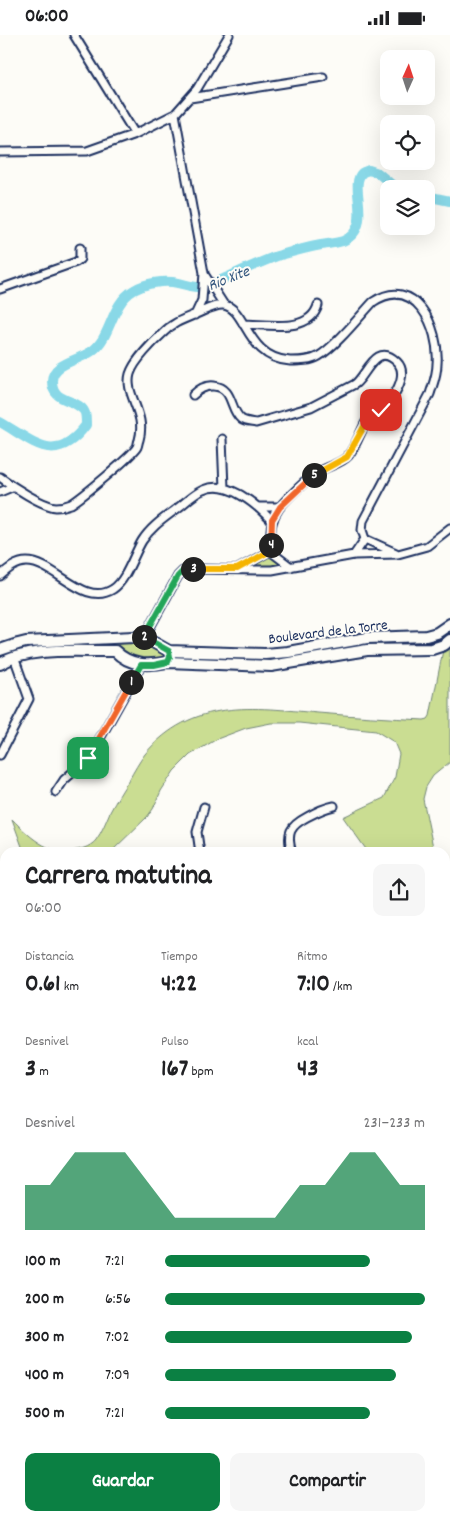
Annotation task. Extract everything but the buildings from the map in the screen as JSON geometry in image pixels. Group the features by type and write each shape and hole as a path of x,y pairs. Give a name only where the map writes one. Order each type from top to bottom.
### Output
{"street":[{"path":"74,35 135,134"},
{"path":"0,152 87,151 135,134 175,114 204,80 229,35"},
{"path":"190,98 322,77"},
{"path":"175,114 208,288 224,305 230,308 258,347 270,356 282,360 307,360 319,356 330,347 381,297 403,294 414,300 423,310 437,347 438,363 436,378 430,394 363,521 362,530 365,539 398,554"},
{"path":"0,289 50,273 76,262 80,259 80,248"},
{"path":"195,315 208,288"},
{"path":"0,477 12,487 49,506 63,507 79,498 137,447 141,425 140,413 129,385 130,374 137,362 163,333 178,322 216,306 224,305"},
{"path":"243,324 300,323 310,319 316,313 318,305"},
{"path":"193,395 207,386 222,388 227,391 236,413 241,419 256,423 311,407 355,384 360,380 368,364 381,356 395,359 400,365 402,372 398,388 381,410 369,418 347,457 313,475 280,507 272,520 270,551"},
{"path":"222,439 224,488"},
{"path":"0,492 12,487"},
{"path":"0,576 16,564 35,563 80,589 92,593 105,593 115,589 122,581 142,540 150,529 201,490 212,487 224,488 259,507 272,520"},
{"path":"259,507 280,507"},
{"path":"144,638 178,576 183,571 191,569 266,570 354,555 398,554 427,546 450,528"},
{"path":"354,555 365,539"},
{"path":"270,551 291,567"},
{"path":"237,569 270,551"},
{"name":"Boulevard de la Torre","path":"0,650 26,643 134,637 144,638 169,651 277,653 367,638 426,636 437,633 450,624"},
{"path":"114,651 113,644 118,639"},
{"name":"Boulevard de la Torre","path":"141,665 168,662 271,666 367,650 432,649 444,645 450,640"},
{"path":"0,664 14,657 32,653 114,651 120,656 141,665 88,758 64,780 56,792"},
{"path":"168,662 170,657 169,651"},
{"path":"0,755 29,699 14,657"},
{"path":"291,847 290,830 295,824 321,810 334,806"},
{"path":"199,847 197,833 204,807"}],"green space":[{"path":"270,551 291,567 237,569"},
{"path":"450,624 450,762 433,776 426,787 423,799 433,847 364,847 343,817 384,798 395,777 399,754 394,742 376,731 299,723 271,723 246,728 217,739 190,755 174,771 147,817 116,847 86,847 92,844 100,834 110,812 145,754 163,736 183,723 203,715 225,710 247,709 428,719 444,645 379,649 282,664 154,665 120,656 32,653 0,664 0,650 8,647 127,637 169,651 265,654 414,638"},
{"path":"12,819 27,834 48,847 22,847"}],"waterway":[{"name":"Rio Xite","path":"0,422 34,443 54,447 64,445 86,425 86,416 82,408 56,394 53,388 53,375 61,366 87,354 99,345 115,312 126,296 134,290 161,282 173,282 196,287 211,286 277,256 309,247 343,241 352,235 357,226 359,217 358,179 362,173 369,170 378,173 386,180"},
{"name":"Rio Xite","path":"435,198 450,201"}],"route":[{"path":"88,758 141,665 154,665 168,662 169,660 169,651 144,638 178,576 183,571 191,569 237,569 270,551 272,520 280,507 313,475 347,457 369,418 381,410"}]}
